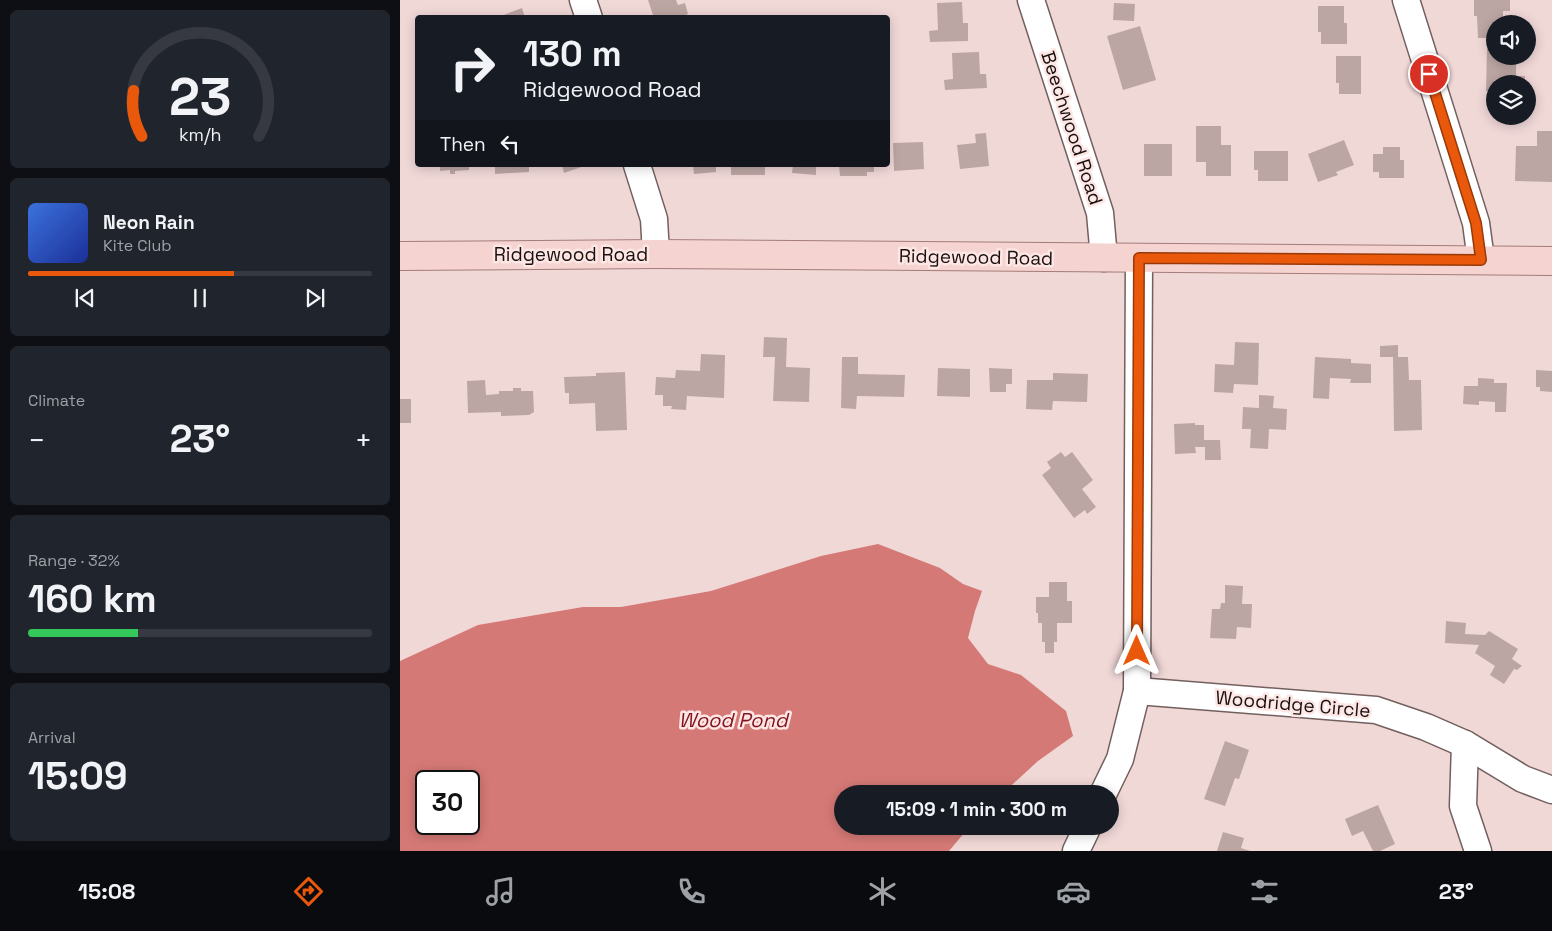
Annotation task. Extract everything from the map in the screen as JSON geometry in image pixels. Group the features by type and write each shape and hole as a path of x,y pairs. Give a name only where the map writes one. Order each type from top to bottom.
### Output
{"main road":[{"name":"Ridgewood Road","path":"400,256 656,254 1552,261"}],"street":[{"path":"584,0 588,15"},
{"name":"Beechwood Road","path":"1031,0 1100,213 1104,258"},
{"path":"1406,0 1476,223 1481,260"},
{"path":"638,167 654,219 656,254"},
{"path":"1107,785 1120,759 1136,691 1139,258"},
{"name":"Woodridge Circle","path":"1136,691 1376,710 1426,727 1465,744 1522,779 1552,790"},
{"path":"1465,744 1463,806 1478,851"},
{"path":"1076,851 1084,835"}],"water":[{"name":"Wood Pond","path":"878,544 940,568 963,584 982,591 968,638 988,664 1021,675 1066,711 1073,736 1038,761 1012,785 834,785 834,835 962,835 949,851 400,851 400,661 478,625 583,607 621,607 711,591 821,556"}],"building":[{"path":"648,0 676,0 678,5 685,3 688,14 686,15 653,15"},
{"path":"1474,0 1510,0 1510,11 1503,11 1503,15 1486,15 1486,38 1478,38 1477,16 1474,16"},
{"path":"962,2 963,23 968,23 968,41 930,42 929,31 938,30 937,3"},
{"path":"1114,3 1135,4 1134,21 1113,20"},
{"path":"1318,6 1344,6 1344,23 1347,23 1347,44 1321,44 1321,32 1318,32"},
{"path":"522,8 524,15 504,15"},
{"path":"1140,26 1156,80 1123,90 1107,36"},
{"path":"979,52 980,74 986,74 987,88 945,90 944,80 953,79 952,53"},
{"path":"1336,56 1361,56 1361,94 1339,94 1339,83 1336,83"},
{"path":"1487,65 1516,65 1516,75 1486,75"},
{"path":"1196,126 1221,126 1221,145 1231,145 1231,176 1206,176 1206,162 1196,162"},
{"path":"1537,131 1552,131 1552,182 1515,181 1516,146 1537,146"},
{"path":"986,133 989,166 960,169 957,145 976,143 975,134"},
{"path":"1344,140 1354,165 1336,172 1338,175 1318,182 1308,154"},
{"path":"923,142 924,169 894,171 893,143"},
{"path":"1144,144 1172,144 1172,176 1144,176"},
{"path":"1383,147 1400,147 1400,160 1404,160 1404,178 1379,178 1379,172 1373,172 1373,154 1383,154"},
{"path":"1254,151 1288,151 1288,181 1258,181 1258,170 1254,170"},
{"path":"440,167 469,167 469,170 455,171 455,174 450,174 450,170 440,171"},
{"path":"495,167 529,167 529,172 495,174"},
{"path":"562,167 581,167 564,173"},
{"path":"693,167 716,167 716,172 694,174"},
{"path":"731,167 765,167 765,175 731,175"},
{"path":"793,167 816,167 816,175 792,173"},
{"path":"839,167 874,167 874,172 867,172 867,176 840,176"},
{"path":"764,337 787,338 786,367 810,368 809,402 773,401 775,357 763,357"},
{"path":"1235,342 1259,343 1258,385 1234,384 1233,393 1214,392 1215,364 1234,365"},
{"path":"1398,345 1398,357 1408,357 1409,380 1421,380 1422,430 1394,431 1393,357 1380,357 1380,346"},
{"path":"701,354 725,355 724,398 687,396 686,410 671,409 672,406 663,406 663,395 655,395 656,377 675,378 676,370 700,371"},
{"path":"842,357 858,357 858,374 905,375 904,397 857,396 856,409 841,408"},
{"path":"1315,357 1351,359 1351,363 1371,364 1371,383 1350,383 1351,379 1330,378 1329,399 1313,398"},
{"path":"938,368 970,369 970,397 937,396"},
{"path":"989,368 1012,369 1012,384 1006,384 1006,392 990,392"},
{"path":"1536,370 1552,371 1552,392 1540,391 1540,387 1536,387"},
{"path":"625,372 627,430 596,431 595,403 569,404 569,393 565,393 564,377 596,376 596,373"},
{"path":"1053,373 1088,374 1087,402 1053,401 1052,410 1026,409 1027,380 1053,380"},
{"path":"1478,378 1494,379 1494,383 1507,383 1506,412 1495,412 1495,402 1479,401 1479,405 1463,404 1464,386 1478,386"},
{"path":"485,380 486,395 499,394 499,391 513,391 513,388 521,388 521,391 533,391 534,412 529,415 501,416 501,412 468,413 467,381"},
{"path":"1259,395 1274,396 1273,408 1287,409 1286,430 1269,429 1268,449 1250,448 1251,429 1242,429 1243,407 1259,408"},
{"path":"400,399 411,399 411,423 400,423"},
{"path":"1195,423 1195,425 1204,425 1204,440 1220,440 1221,460 1205,460 1205,447 1195,447 1196,453 1175,454 1174,424"},
{"path":"1061,452 1065,457 1072,452 1093,480 1082,489 1096,507 1087,514 1085,510 1074,518 1042,475 1051,468 1047,462"},
{"path":"1049,582 1067,582 1067,601 1072,601 1072,623 1057,623 1057,642 1054,642 1054,653 1045,653 1045,642 1042,642 1042,623 1038,623 1038,613 1036,613 1036,597 1049,597"},
{"path":"1225,585 1243,586 1242,604 1252,604 1251,628 1237,627 1236,639 1210,638 1212,609 1220,609 1221,603 1225,603"},
{"path":"1446,621 1466,623 1465,634 1485,635 1489,631 1518,649 1512,659 1522,666 1517,670 1514,669 1504,684 1490,675 1495,666 1475,653 1479,645 1445,643"},
{"path":"1225,741 1249,750 1239,779 1235,778 1225,806 1204,799"},
{"path":"1378,805 1395,844 1380,851 1373,851 1363,831 1352,836 1345,819"},
{"path":"1223,832 1244,838 1241,848 1250,851 1217,851"}],"route":[{"path":"1137,651 1139,258 1481,260 1476,223 1429,74"}]}
